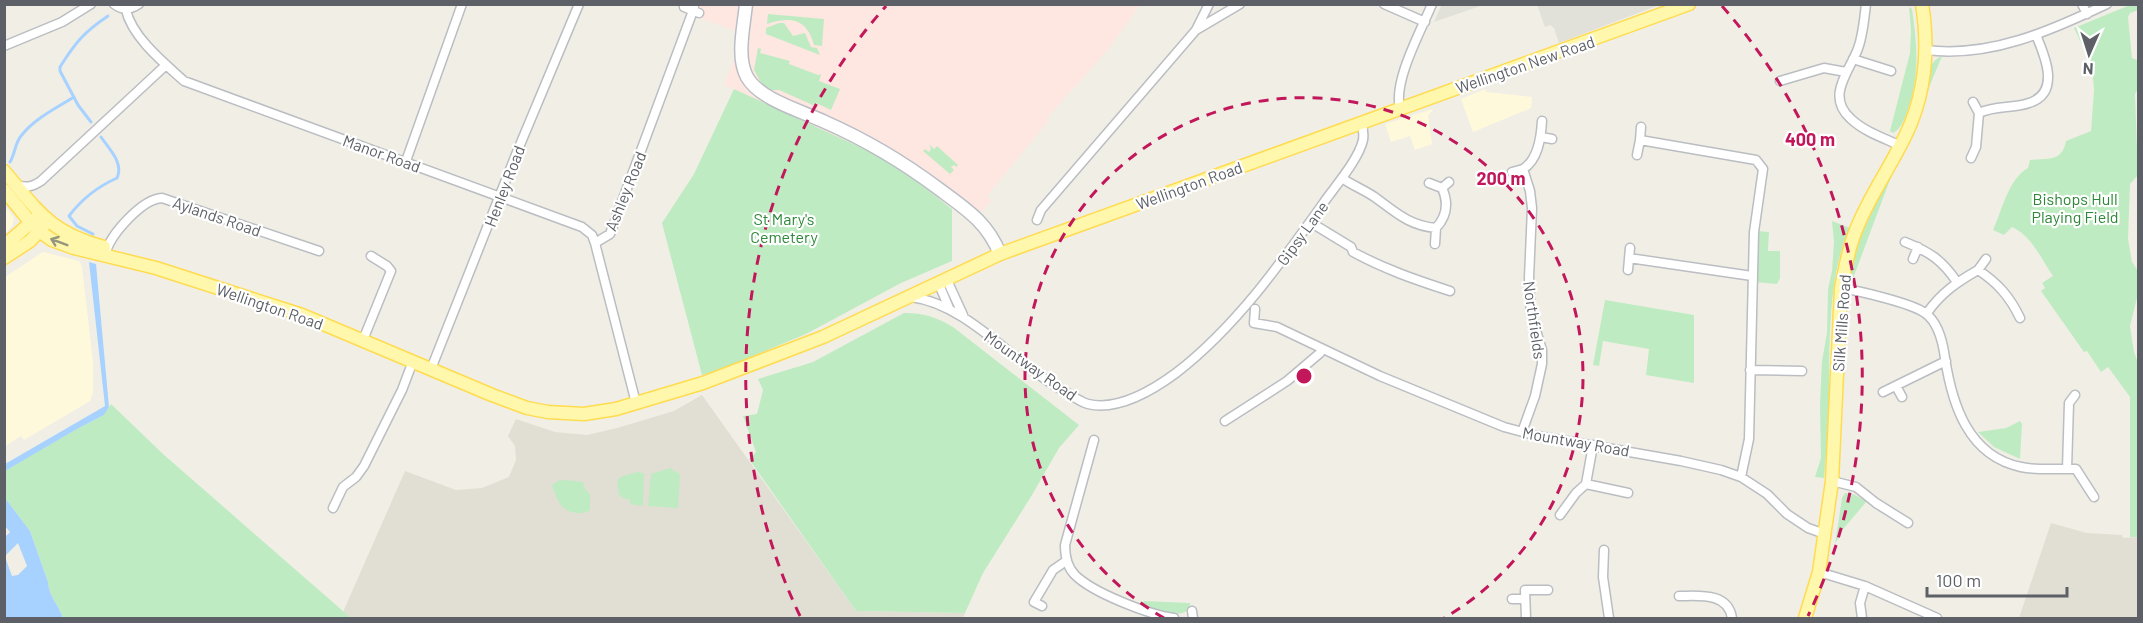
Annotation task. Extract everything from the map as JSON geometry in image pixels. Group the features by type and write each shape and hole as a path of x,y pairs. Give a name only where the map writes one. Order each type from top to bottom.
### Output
{"main road":[{"name":"Wellington New Road","path":"1361,122 1689,4"},
{"name":"Silk Mills Road","path":"1805,618 1819,572 1832,481 1841,288 1855,232 1863,213 1901,146 1916,109 1922,87 1926,50 1922,4"},
{"name":"Wellington Road","path":"4,171 10,188 52,240 106,252 302,315 513,403 548,412 584,414 616,409 704,383 811,342 1000,254 1361,122"},
{"path":"4,246 39,223"},
{"path":"4,258 30,241 39,223"}],"street":[{"path":"4,46 62,22 91,4"},
{"path":"114,4 126,10 139,4"},
{"path":"406,161 462,4"},
{"name":"Henley Road","path":"431,369 525,132 579,4"},
{"path":"746,4 743,59 744,71 752,85 781,103 863,139 914,170 973,214 993,238 1000,254"},
{"path":"1037,220 1041,210 1196,30 1209,4"},
{"path":"1196,30 1240,4"},
{"path":"1384,4 1425,22"},
{"path":"1400,108 1398,96 1400,81 1432,4"},
{"path":"1860,4 1866,5 1861,38 1842,80 1840,94 1844,110 1849,117 1873,134 1901,146"},
{"path":"2082,4 2087,14"},
{"path":"1926,50 1972,51 1994,48 2036,35 2108,4"},
{"name":"Manor Road","path":"126,10 130,25 166,65 184,81 582,227 592,235 595,243"},
{"name":"Ashley Road","path":"636,403 595,243 610,234 692,10"},
{"path":"1979,113 1997,107 2030,103 2046,90 2049,70 2036,35"},
{"path":"1853,59 1882,64 1891,71"},
{"path":"10,188 34,186 41,181 166,65"},
{"path":"1780,81 1792,82 1824,68 1846,72"},
{"path":"1971,158 1979,147 1979,113 1972,102"},
{"path":"1512,172 1532,164 1541,138 1542,121"},
{"name":"Gipsy Lane","path":"1220,333 1269,276 1342,178 1363,142 1361,122"},
{"path":"1637,155 1641,127"},
{"path":"1541,138 1552,139"},
{"path":"1640,140 1756,160 1763,169 1755,218 1749,439 1741,477"},
{"name":"Northfields","path":"1522,432 1535,396 1542,363 1542,350 1531,314 1532,208 1530,191 1523,169"},
{"path":"1342,178 1377,199 1398,216 1419,225 1436,228"},
{"path":"1430,183 1445,185 1447,205 1445,215 1436,228 1435,243"},
{"name":"Aylands Road","path":"106,252 110,240 133,216 150,201 162,198 319,251"},
{"path":"1310,222 1374,264 1402,276 1450,291"},
{"path":"1905,242 1931,254 1946,265 1957,282"},
{"path":"1913,259 1918,247"},
{"path":"1628,270 1630,253 1752,276"},
{"path":"363,340 391,271 371,256"},
{"path":"1927,313 1937,299 1957,282 1978,270 1986,259"},
{"path":"1978,270 1994,280 2004,291 2020,318"},
{"path":"942,280 949,308"},
{"name":"Mountway Road","path":"942,280 965,318"},
{"path":"1841,288 1869,294 1927,313 1943,342 1951,389 1960,417 1974,438 2005,461 2019,467 2076,469 2094,497"},
{"name":"Mountway Road","path":"908,297 924,299 949,308 1053,385 1087,404 1114,403 1149,390 1176,373 1220,333"},
{"path":"2006,312 2015,307"},
{"name":"Mountway Road","path":"1255,309 1254,323 1277,327 1321,349 1504,427 1682,460 1741,477 1767,494 1787,514 1808,528 1824,534"},
{"path":"1225,421 1287,381 1320,353 1321,349"},
{"path":"333,508 343,487 357,477 364,466 402,390 413,361"},
{"path":"1883,392 1946,361"},
{"path":"1750,370 1802,371"},
{"path":"1896,386 1902,397"},
{"path":"2067,469 2069,403 2075,396"},
{"path":"2058,403 2069,403"},
{"path":"1094,440 1065,545 1066,561 1075,575 1091,586 1135,608 1158,616 1174,618"},
{"path":"1560,515 1576,493 1586,484 1593,445"},
{"path":"1832,481 1856,487 1908,523"},
{"path":"1586,484 1628,494"},
{"path":"1604,550 1603,577 1609,618"},
{"path":"1042,606 1034,602 1053,570 1066,561"},
{"path":"1819,572 1865,586 1937,618"},
{"path":"1862,618 1860,603 1865,586"},
{"path":"1526,618 1525,590 1548,590"},
{"path":"1679,596 1718,598 1729,608 1732,618"},
{"path":"1512,599 1525,599"}],"shaded area":[{"path":"1442,4 1483,4 1483,5 1434,22"},
{"path":"686,5 1140,5 1107,51 1047,118 1049,120 987,196 991,201 983,210 963,216 897,166 724,85 736,54 738,32 700,18 703,11"},
{"path":"1537,5 1659,5 1559,43 1554,28 1550,25 1545,27"},
{"path":"1485,89 1486,92 1532,97 1531,108 1473,132 1461,99"},
{"path":"1433,109 1428,116 1432,144 1415,150 1410,136 1391,142 1385,124"},
{"path":"5,206 14,218 12,226 5,234"},
{"path":"43,252 79,261 82,267 93,363 93,392 90,401 24,440 21,436 5,446 5,277"},
{"path":"702,395 856,611 965,613 963,618 351,618 343,612 405,471 456,490 482,488 509,477 516,460 515,446 508,436 516,419 555,432 587,435 674,411"},
{"path":"2051,523 2087,533 2122,535 2123,538 2138,537 2138,618 2019,618"}],"green space":[{"name":"Bishops Hull Playing Field","path":"2130,5 2138,5 2138,10 2130,13 2128,17 2132,58 2138,60 2138,89 2135,94 2138,175 2130,184 2128,239 2132,262 2138,271 2138,294 2130,326 2138,363 2138,537 2130,537 2130,397 2108,367 2101,372 2087,351 2084,352 2041,291 2045,288 2042,283 2053,276 2036,248 2012,227 2004,235 1993,230 2006,196 2015,180 2028,168 2030,160 2054,158 2061,153 2066,141 2091,131 2094,90 2092,66 2074,28"},
{"path":"1909,7 1912,9 1916,72 1912,97 1904,119 1893,133 1890,131 1910,53"},
{"path":"768,14 824,19 822,46 814,45 807,30 797,22 783,20 767,24"},
{"path":"784,23 793,36 805,33 811,47 817,48 820,55 766,34 766,28"},
{"path":"758,48 761,49 760,53 790,61 789,64 818,75 821,74 819,81 840,89 831,110 816,103 815,106 779,90 764,88 754,70"},
{"path":"1942,56 1925,97 1930,68"},
{"name":"St Mary's Cemetery","path":"734,89 897,166 952,209 952,261 901,283 806,334 702,375 662,223 694,174"},
{"path":"929,144 934,149 937,146 958,165 951,167 954,170 950,174 923,151 925,149 929,152 931,149"},
{"path":"1893,169 1852,281 1850,270 1857,241"},
{"path":"1832,221 1850,228 1836,272 1830,323 1829,423 1824,478 1815,477 1821,458 1820,404 1822,361 1827,333 1828,289 1834,242"},
{"path":"1757,231 1769,232 1768,251 1780,251 1780,278 1777,284 1754,282"},
{"path":"1605,300 1694,315 1694,383 1646,375 1649,349 1603,341 1599,366 1593,365"},
{"path":"904,313 930,316 953,327 1079,425 1059,448 983,573 965,613 856,611 749,459 756,452 743,416 757,414 763,390 758,379 813,362"},
{"path":"111,404 163,454 351,618 63,618 50,592 30,531 5,498 4,471 104,415"},
{"path":"2020,421 2022,424 2020,459 1994,447 1978,432 2006,428"},
{"path":"670,468 680,474 678,508 648,506 651,474"},
{"path":"637,472 644,473 643,506 630,504 630,499 624,499 619,495 617,482 620,477"},
{"path":"564,480 583,482 590,494 590,510 578,513 563,507 552,485"},
{"path":"1845,493 1867,501 1844,528 1835,544 1842,498"},
{"path":"1144,601 1190,603 1184,612 1170,614 1140,606"}],"water":[{"path":"89,262 96,264 109,407 104,415 5,471 5,464 105,406"},
{"path":"5,498 30,531 50,592 63,618 5,618 5,557 12,576 18,575 27,566 18,543 5,556 5,537 10,532 5,526"}],"waterway":[{"path":"91,122 78,105 60,67 81,38 108,16"},
{"path":"10,162 19,139 26,130 46,114 74,97"},
{"path":"93,234 77,226 69,216 91,194 117,178 119,167 101,137"}]}
